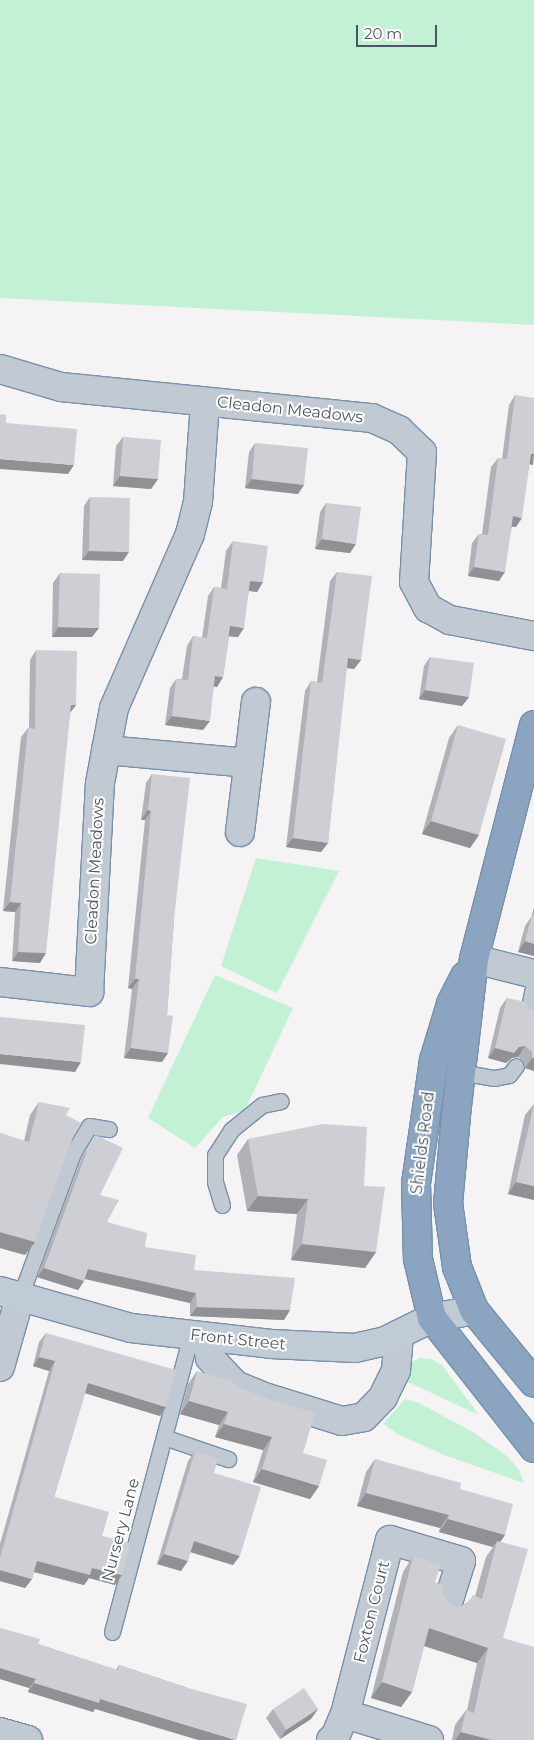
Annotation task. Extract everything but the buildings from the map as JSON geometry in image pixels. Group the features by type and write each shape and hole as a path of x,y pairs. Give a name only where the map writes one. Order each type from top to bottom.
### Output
{"highway":[{"name":"Shields Road","path":"531,1377 474,1310 457,1267 448,1203 474,959 533,734"},
{"name":"Shields Road","path":"474,959 450,1004 433,1067 416,1184 418,1259 432,1318 534,1448"}],"street":[{"name":"Cleadon Meadows","path":"0,369 61,387 372,418 399,430 422,452 414,582 428,608 450,620 534,636"},
{"name":"Cleadon Meadows","path":"0,982 89,992 100,783 114,708 190,534 198,502 205,402"},
{"path":"240,832 256,702"},
{"path":"106,750 248,763"},
{"path":"474,959 534,974"},
{"path":"0,1367 10,1294"},
{"name":"Front Street","path":"10,1294 131,1328 271,1344 355,1348 385,1341 432,1318 474,1310"},
{"path":"199,1336 210,1358 235,1384 268,1398 342,1421 364,1416 384,1397 396,1370 398,1334"},
{"name":"Foxton Court","path":"345,1714 390,1540 461,1561 447,1606"},
{"path":"331,1740 335,1738 345,1714 430,1740"},
{"path":"0,1732 28,1740"}],"lane":[{"path":"528,1013 534,982"},
{"path":"433,1067 494,1078 509,1075 516,1066"},
{"path":"222,1205 215,1182 215,1155 231,1130 262,1105 281,1101"},
{"path":"10,1294 73,1153 89,1126 109,1129"},
{"name":"Nursery Lane","path":"112,1632 164,1437 199,1336"},
{"path":"164,1437 228,1459"}],"green space":[{"path":"0,0 534,0 534,325 0,298"},
{"path":"256,858 339,871 277,993 221,966"},
{"path":"215,975 293,1008 245,1110 223,1117 195,1148 148,1118"},
{"path":"420,1358 431,1359 442,1365 479,1415 408,1382 405,1374 409,1363"},
{"path":"405,1399 419,1403 473,1432 508,1457 519,1470 524,1483 444,1455 398,1434 383,1424"}]}
